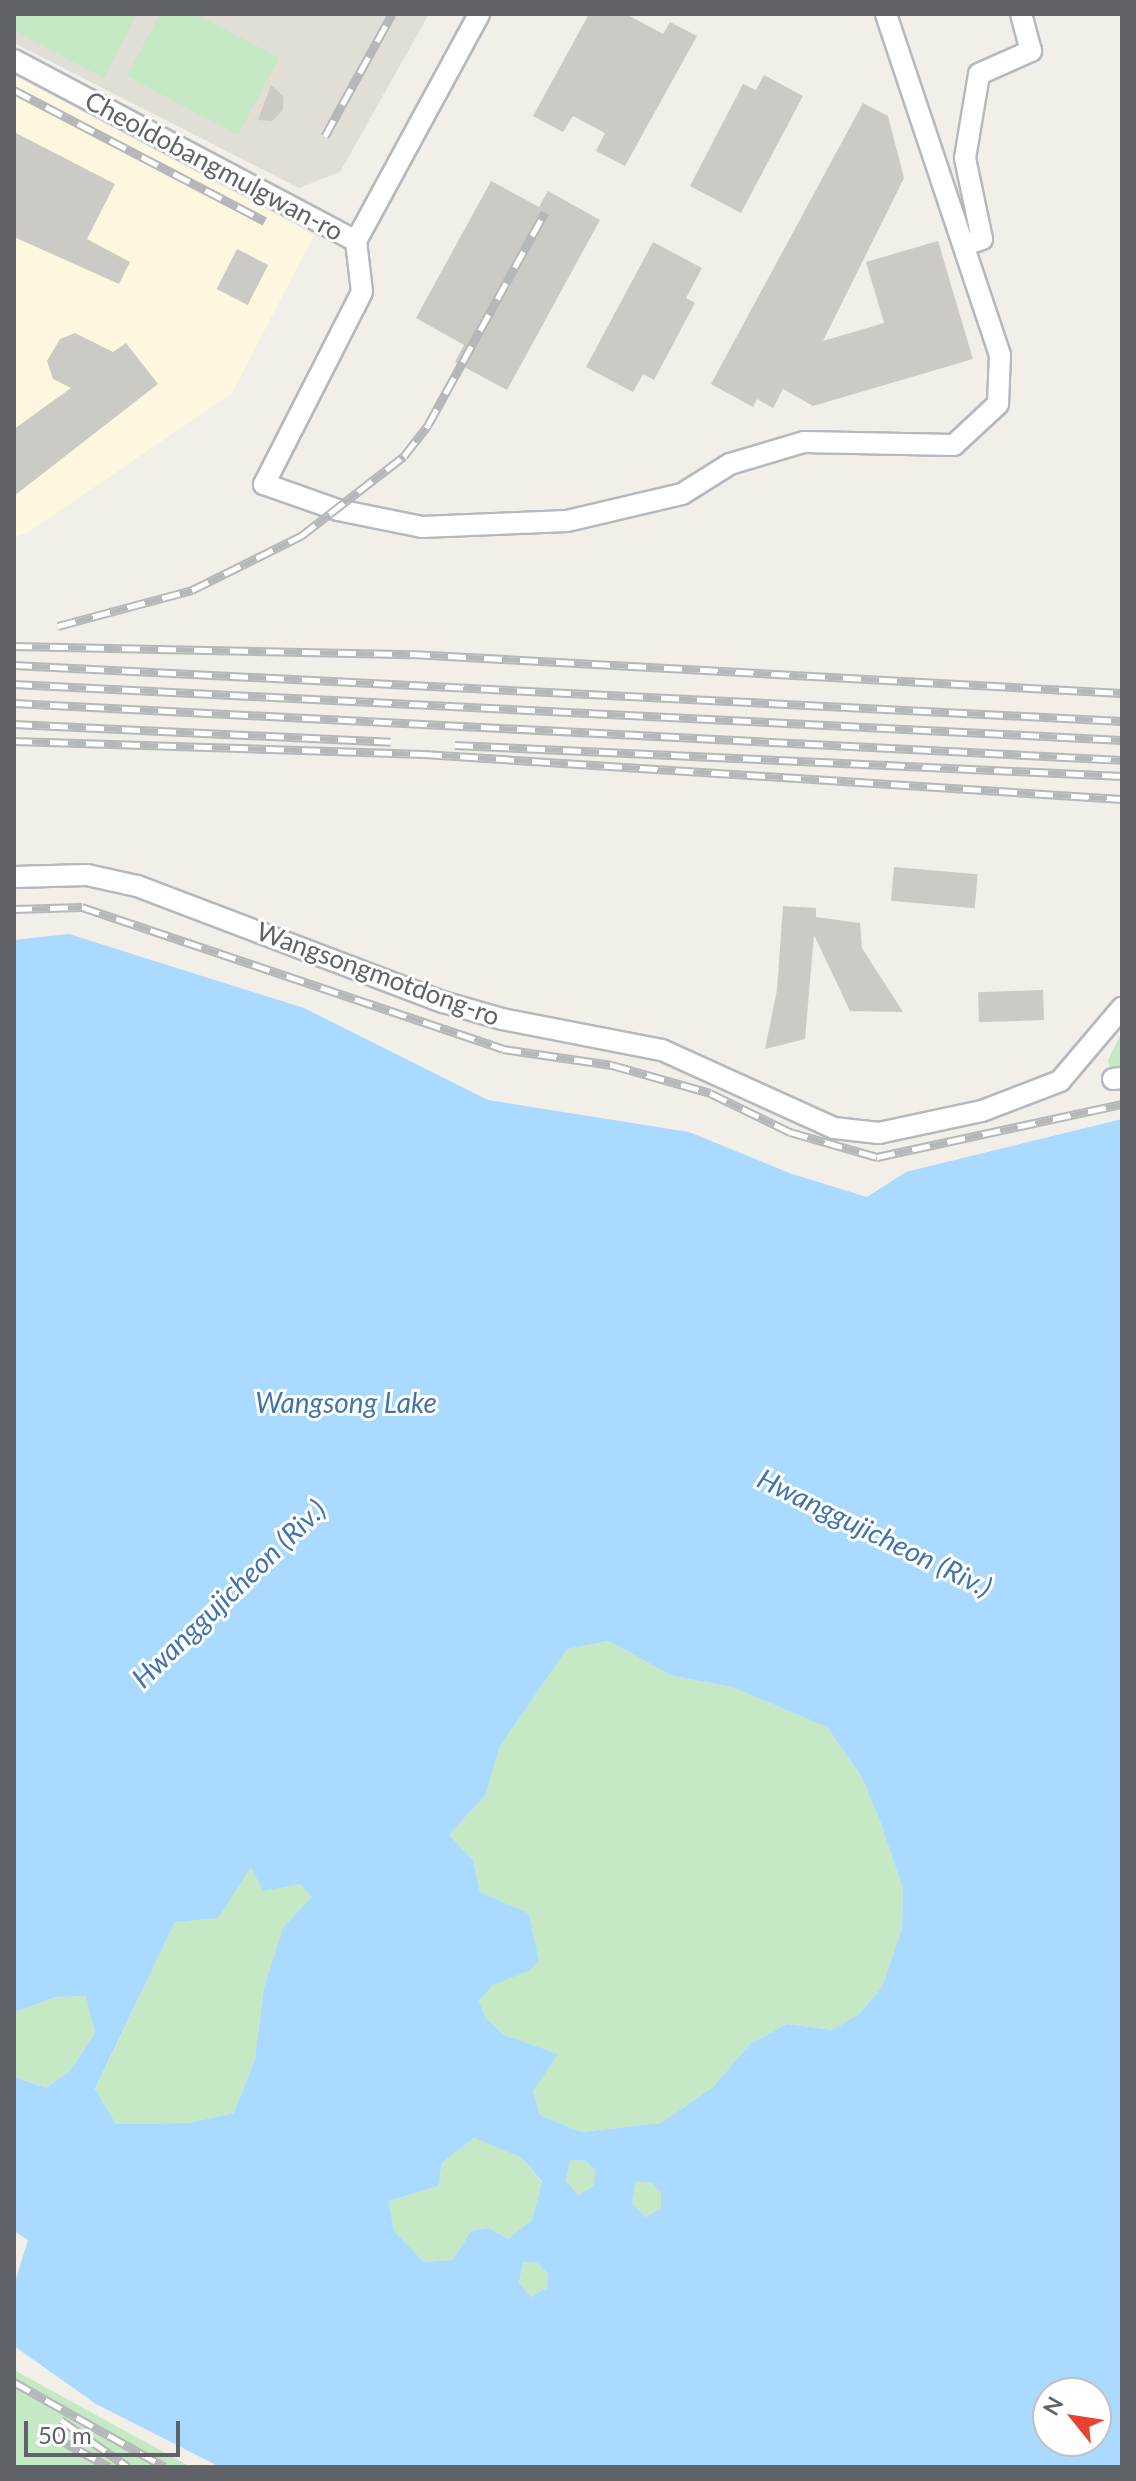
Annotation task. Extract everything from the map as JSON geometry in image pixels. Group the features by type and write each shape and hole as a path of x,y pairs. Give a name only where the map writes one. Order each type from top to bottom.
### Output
{"street":[{"name":"Cheoldobangmulgwan-ro","path":"14,60 356,241 479,14"},
{"path":"886,14 974,242"},
{"path":"356,241 362,292 264,484 338,510 422,527 567,521 682,494 730,464 804,442 954,445 998,404 1000,355 974,242 965,158 979,74 1031,51 1021,14"},
{"name":"Wangsongmotdong-ro","path":"14,877 87,875 137,886 443,1002 502,1019 662,1050 834,1128 879,1133 982,1111 1060,1081 1122,1008"}],"shaded area":[{"path":"14,14 429,14 340,172 299,188 14,43"},
{"path":"14,76 314,235 232,393 27,533 14,537"}],"green space":[{"path":"14,14 137,14 104,78 14,31"},
{"path":"160,14 196,14 279,58 238,135 127,76"},
{"path":"1122,1032 1122,1090 1115,1090 1108,1060"},
{"path":"608,1641 673,1676 732,1687 827,1727 861,1776 879,1818 903,1889 902,1928 882,1987 860,2013 833,2030 787,2024 750,2044 713,2087 661,2123 581,2132 540,2115 533,2091 557,2054 504,2035 486,2018 479,2001 493,1985 539,1960 529,1915 480,1892 473,1860 449,1835 486,1794 500,1746 567,1649"},
{"path":"251,1866 300,1884 313,1897 264,1988 255,2059 234,2113 188,2123 116,2124 95,2090 175,1922 218,1917"},
{"path":"87,1996 95,2033 70,2071 46,2088 14,2077 14,2012 56,1997"},
{"path":"474,2138 522,2158 542,2183 532,2221 508,2239 489,2228 471,2231 453,2260 424,2262 394,2231 389,2201 438,2186 442,2163"},
{"path":"570,2160 586,2161 595,2171 595,2186 578,2195 566,2181"},
{"path":"636,2181 652,2183 661,2193 661,2208 644,2217 632,2203"},
{"path":"523,2262 539,2263 548,2274 547,2288 531,2297 519,2283"},
{"path":"14,2370 191,2467 14,2467"}],"water":[{"name":"Wangsong Lake","path":"69,934 304,1008 488,1100 689,1132 792,1174 867,1197 906,1172 1122,1119 1122,2467 220,2467 96,2404 14,2346 14,2285 28,2240 14,2231 14,2077 46,2088 70,2071 95,2033 86,1996 56,1997 14,2012 14,940","holes":["608,1641 673,1676 732,1687 827,1727 861,1776 879,1818 903,1889 902,1928 882,1987 860,2013 833,2030 787,2024 750,2044 713,2087 661,2123 581,2132 540,2115 533,2091 558,2054 504,2035 486,2018 479,2001 493,1985 530,1970 539,1960 529,1914 480,1892 473,1860 449,1835 486,1794 500,1746 567,1649","251,1867 263,1891 300,1884 312,1897 283,1928 264,1988 255,2059 234,2113 188,2123 116,2124 95,2089 175,1922 218,1918","474,2138 522,2158 542,2182 532,2220 508,2239 489,2228 471,2231 453,2260 424,2262 394,2231 389,2201 438,2186 442,2163","570,2160 586,2161 595,2171 594,2186 578,2195 566,2181","636,2181 652,2183 661,2193 661,2208 645,2217 632,2203","523,2262 538,2263 548,2274 547,2288 531,2297 519,2283"]}],"building":[{"path":"589,14 626,14 663,34 670,22 697,36 625,166 596,151 605,133 573,116 563,132 533,116"},
{"path":"764,75 803,96 741,213 690,186 743,84 756,90"},
{"path":"271,85 283,96 283,110 272,121 258,120"},
{"path":"863,103 888,116 904,178 823,341 884,323 866,262 938,241 973,359 813,406 783,389 773,408 757,399 753,407 711,384"},
{"path":"14,132 115,184 87,239 130,262 119,284 14,237"},
{"path":"491,181 539,207 548,191 600,220 507,390 455,362 464,345 416,318"},
{"path":"653,242 702,268 686,298 695,303 654,380 643,374 633,392 586,367"},
{"path":"237,249 268,265 248,305 217,289"},
{"path":"75,333 113,352 126,343 158,384 14,496 14,429 71,388 53,379 47,361 60,339"},
{"path":"894,867 978,874 975,908 891,901"},
{"path":"783,906 816,908 816,917 860,923 862,948 903,1012 850,1011 814,935 805,1039 765,1049 777,990"},
{"path":"1043,990 1044,1020 979,1022 978,992"}],"railway":[{"path":"325,136 392,14"},
{"path":"14,90 265,221"},
{"path":"58,626 192,590 301,536 404,456 428,425 545,212"},
{"path":"14,646 412,654 1122,693"},
{"path":"14,665 1122,721"},
{"path":"14,684 1122,740"},
{"path":"14,703 1122,760"},
{"path":"14,724 391,742"},
{"path":"14,741 424,754 1122,799"},
{"path":"455,745 1122,776"},
{"path":"14,909 82,907 503,1049 612,1065 710,1093 790,1132 877,1157 1122,1104"},
{"path":"14,2382 165,2467"},
{"path":"61,2420 128,2467"},
{"path":"48,2433 109,2467"}],"water label":[{"name":"Hwanggujicheon (Riv.)","path":"875,1532"},
{"name":"Hwanggujicheon (Riv.)","path":"228,1593"}]}
